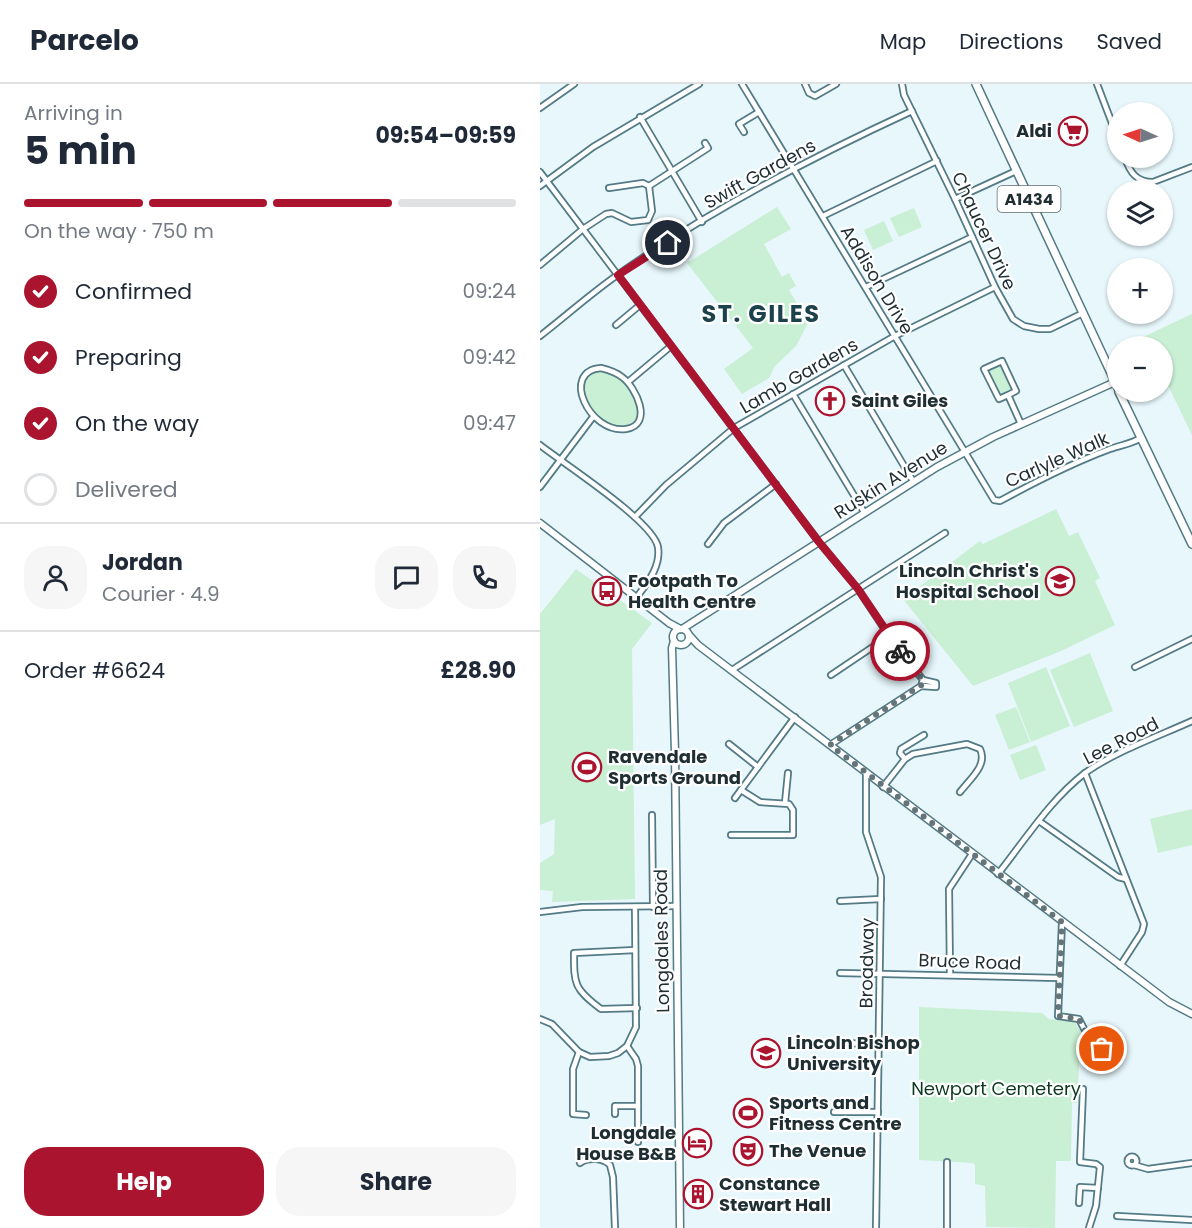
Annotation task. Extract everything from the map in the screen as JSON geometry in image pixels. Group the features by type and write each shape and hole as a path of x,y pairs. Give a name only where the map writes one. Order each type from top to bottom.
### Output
{"main road":[{"name":"A1434","path":"976,84 1107,366"},
{"name":"Ruskin Avenue","path":"681,629 694,623 913,481 1021,424 1107,391"},
{"name":"A1434","path":"1124,402 1192,544"},
{"path":"540,523 1120,966 1169,1002 1192,1014"},
{"name":"Longdales Road","path":"669,623 674,638 672,648 674,654 680,1228"},
{"path":"674,654 689,640 694,623"},
{"path":"681,629 676,631 674,638 684,644 698,645"}],"street":[{"path":"540,108 574,84"},
{"path":"540,186 593,147 699,84"},
{"name":"Addison Drive","path":"742,84 988,490"},
{"path":"806,84 809,93 815,96 836,84"},
{"name":"Chaucer Drive","path":"902,84 904,94 1009,313 1024,326 1039,329 1050,329 1083,314"},
{"path":"1097,84 1107,111"},
{"name":"Swift Gardens","path":"540,336 618,275 702,222 794,168 912,111"},
{"path":"739,124 759,112"},
{"path":"640,117 702,222"},
{"path":"735,118 744,132"},
{"path":"705,143 712,154"},
{"path":"649,186 708,148"},
{"path":"823,216 937,161"},
{"path":"1129,168 1132,174 1142,181 1153,182 1192,167"},
{"path":"955,199 1016,171"},
{"path":"540,172 819,542 858,589 922,683 830,745"},
{"path":"615,178 616,187"},
{"path":"609,188 643,183 649,186"},
{"path":"540,265 583,229 606,214 612,213 631,222 648,220 652,211 649,186"},
{"path":"866,287 972,237"},
{"name":"Lamb Gardens","path":"635,517 666,484 734,428 895,336 995,287"},
{"path":"616,325 640,305"},
{"path":"621,321 626,327"},
{"path":"628,382 671,346"},
{"path":"1002,361 1016,391 1008,395 999,399 984,369 1002,361"},
{"path":"844,365 913,481"},
{"path":"595,369 607,369 621,375 637,394 640,405 640,417 637,423 623,430 602,424 593,417 582,395 581,386 586,374 595,369"},
{"path":"793,394 864,512"},
{"path":"1008,395 1021,424"},
{"path":"540,488 593,417"},
{"name":"Carlyle Walk","path":"988,490 994,500 1000,501 1111,448 1129,445 1141,438"},
{"path":"540,445 635,517 656,540 658,553 654,572 637,597"},
{"path":"708,544 724,523 776,484"},
{"path":"732,670 945,533"},
{"path":"831,675 889,636"},
{"path":"1135,667 1192,639"},
{"path":"735,798 795,717"},
{"name":"Lee Road","path":"998,874 1061,795 1085,773 1114,756 1192,721"},
{"path":"905,759 900,753 901,749 924,735"},
{"path":"729,744 758,767"},
{"path":"883,787 905,759 914,754 967,744 976,746 980,748 983,759 981,765 961,788"},
{"path":"1085,773 1144,928 1120,966"},
{"path":"785,803 788,774"},
{"name":"Broadway","path":"866,774 866,832 882,877 876,1228"},
{"path":"731,834 793,835 793,810 789,804 760,802 741,790"},
{"path":"652,815 653,907"},
{"path":"1039,821 1118,877 1126,879"},
{"path":"950,975 949,889 972,854"},
{"path":"840,901 881,899"},
{"path":"540,912 582,907 676,906"},
{"path":"540,1020 552,1024 579,1052 590,1057 604,1057 618,1053 627,1046 636,1029 635,907"},
{"path":"1062,922 1058,1016 1079,1019 1100,1060"},
{"path":"635,950 574,952 574,980 577,986 601,1009 636,1008"},
{"name":"Bruce Road","path":"840,973 1059,978"},
{"path":"837,1043 879,1044"},
{"path":"627,1046 636,1057 638,1066 638,1142"},
{"path":"1096,1052 1102,1049"},
{"path":"579,1052 573,1069 573,1114 586,1115"},
{"path":"1083,1089 1080,1162 1096,1164 1100,1167 1095,1212 1089,1228"},
{"path":"615,1114 615,1106 638,1106"},
{"path":"834,1112 878,1112"},
{"path":"580,1163 584,1160 603,1160 610,1165 613,1177 615,1228"},
{"path":"947,1162 947,1228"},
{"path":"1134,1165 1148,1168 1192,1163"},
{"path":"1079,1203 1080,1187 1098,1188"},
{"path":"1117,1215 1192,1220"}],"green space":[{"path":"777,207 791,229 764,244 782,277 789,273 796,286 789,290 805,317 807,325 796,346 775,366 769,378 742,394 724,369 753,348 687,263"},
{"path":"914,208 922,227 899,237 890,218"},
{"path":"884,221 893,241 873,250 864,230"},
{"path":"1192,314 1192,435 1173,396 1173,336 1145,336"},
{"path":"1002,361 1016,391 999,399 984,369"},
{"path":"597,371 615,375 629,387 638,403 638,415 632,422 622,426 610,424 598,417 588,405 583,387 590,374"},
{"name":"Lincoln Christ's Hospital School","path":"1056,509 1069,536 1078,532 1100,578 1095,581 1115,625 1061,651 973,686 903,599 980,541 983,544"},
{"name":"Ravendale Sports Ground","path":"576,569 652,623 632,649 635,899 552,902 553,891 540,890 540,863 554,854 555,819 540,825 540,614"},
{"path":"1090,653 1113,711 1074,727 1050,670"},
{"path":"1046,667 1070,726 1031,742 1008,683"},
{"path":"1016,707 1030,742 1009,750 995,715"},
{"path":"1036,745 1046,770 1020,780 1010,755"},
{"path":"1192,809 1192,845 1158,853 1150,819"},
{"name":"Newport Cemetery","path":"919,1007 1042,1013 1049,1019 1075,1022 1081,1032 1077,1103 1072,1103 1071,1161 1056,1161 1055,1228 986,1227 985,1186 975,1184 975,1165 973,1163 919,1160"}],"way so far":[{"path":"900,651 923,680 923,684 830,745 1062,922 1058,1016 1079,1019 1096,1052 1102,1049"}],"place":[{"name":"Aldi","path":"1073,131"},
{"name":"Saint Giles","path":"830,401"},
{"name":"Lincoln Christ's Hospital School","path":"1060,581"},
{"name":"Footpath To Health Centre","path":"607,591"},
{"name":"Ravendale Sports Ground","path":"587,767"},
{"name":"Lincoln Bishop University","path":"766,1053"},
{"name":"Sports and Fitness Centre","path":"748,1113"},
{"name":"Longdale House B&B","path":"697,1143"},
{"name":"The Venue","path":"748,1151"},
{"name":"Constance Stewart Hall","path":"698,1194"}],"district":[{"name":"ST. GILES","path":"761,314"}],"route":[{"path":"668,243 618,275 819,542 858,589 900,651"}]}
